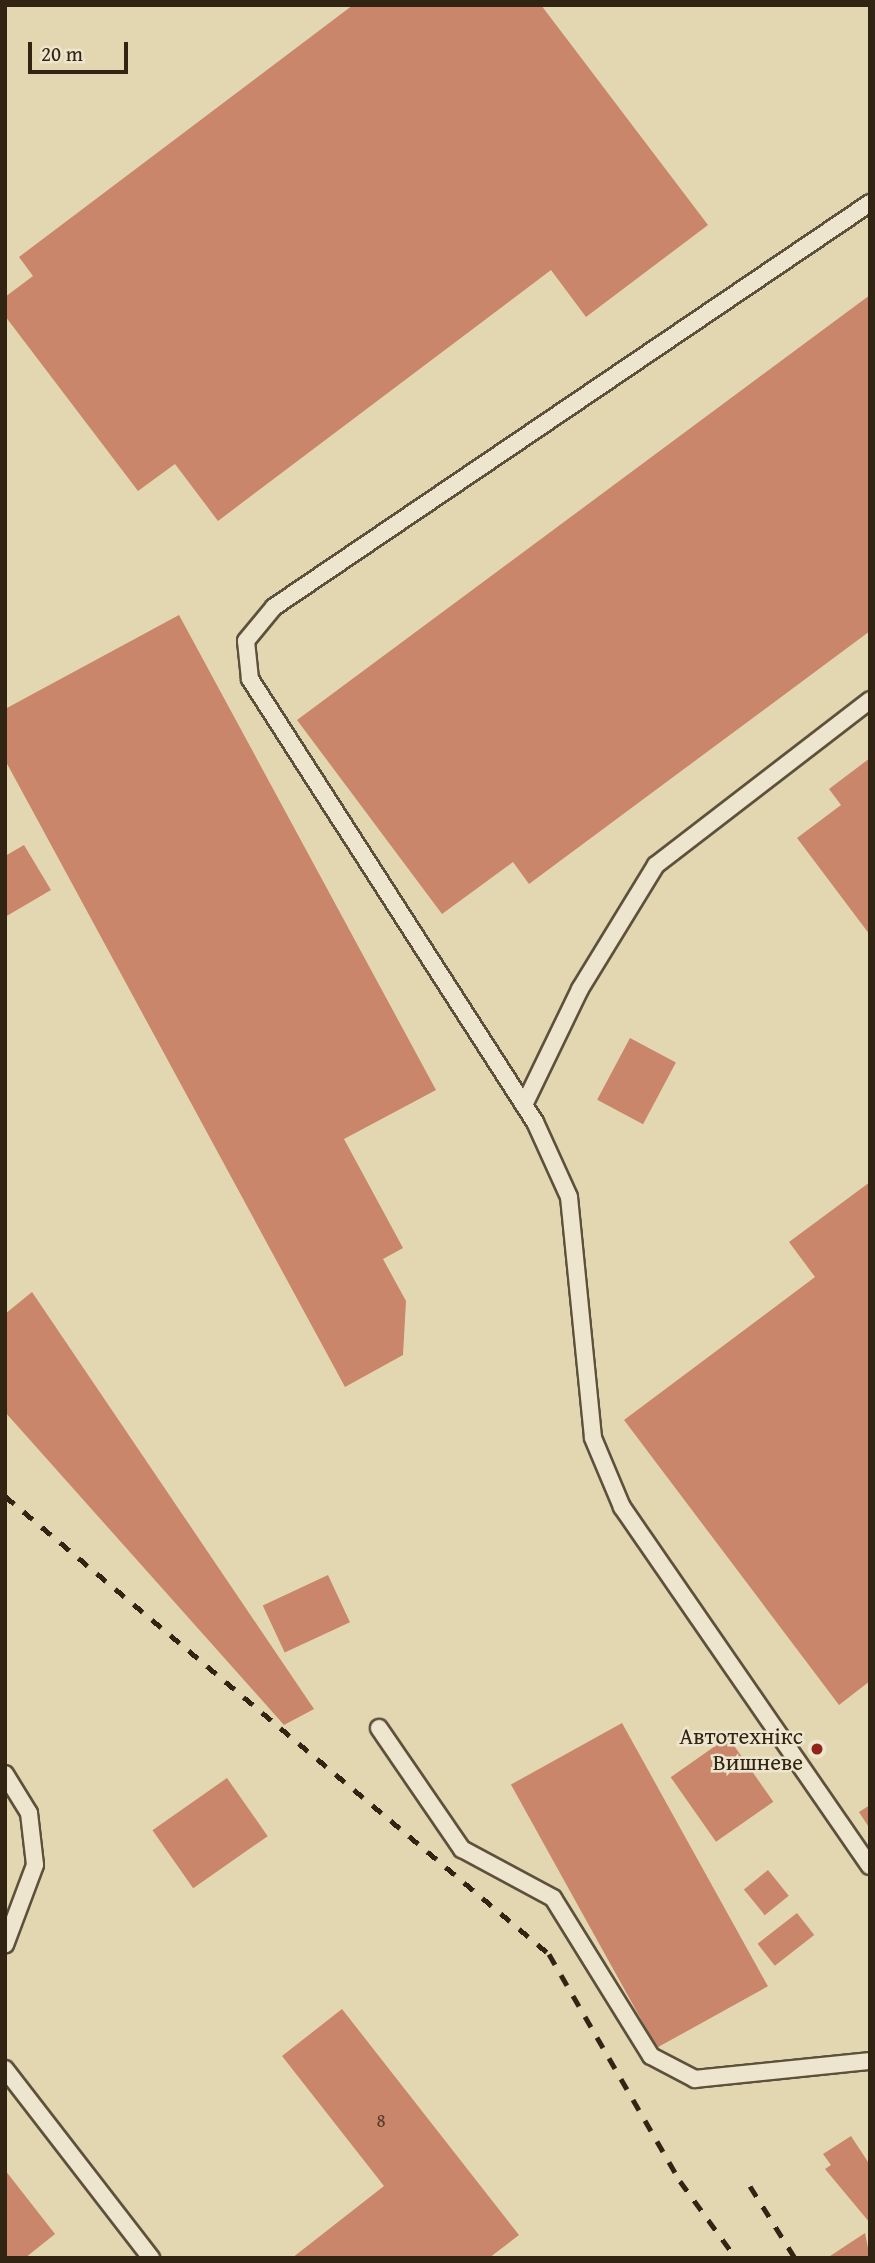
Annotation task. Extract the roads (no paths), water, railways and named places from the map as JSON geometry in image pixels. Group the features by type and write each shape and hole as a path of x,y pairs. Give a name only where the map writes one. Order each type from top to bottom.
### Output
{"lane":[{"path":"870,203 274,607 246,641 250,679 524,1105 569,1197 593,1438 622,1507 870,1866"},
{"path":"524,1105 580,989 656,866 870,699"},
{"path":"379,1728 463,1849 553,1898 650,2056 695,2079 870,2061"},
{"path":"5,1774 29,1813 35,1865 5,1945"},
{"path":"5,2069 151,2258"}],"railway":[{"path":"5,1496 549,1954 680,2181 736,2258"},
{"path":"750,2186 795,2258"}],"place":[{"name":"Автотехнікс Вишневе","path":"817,1749"}]}
